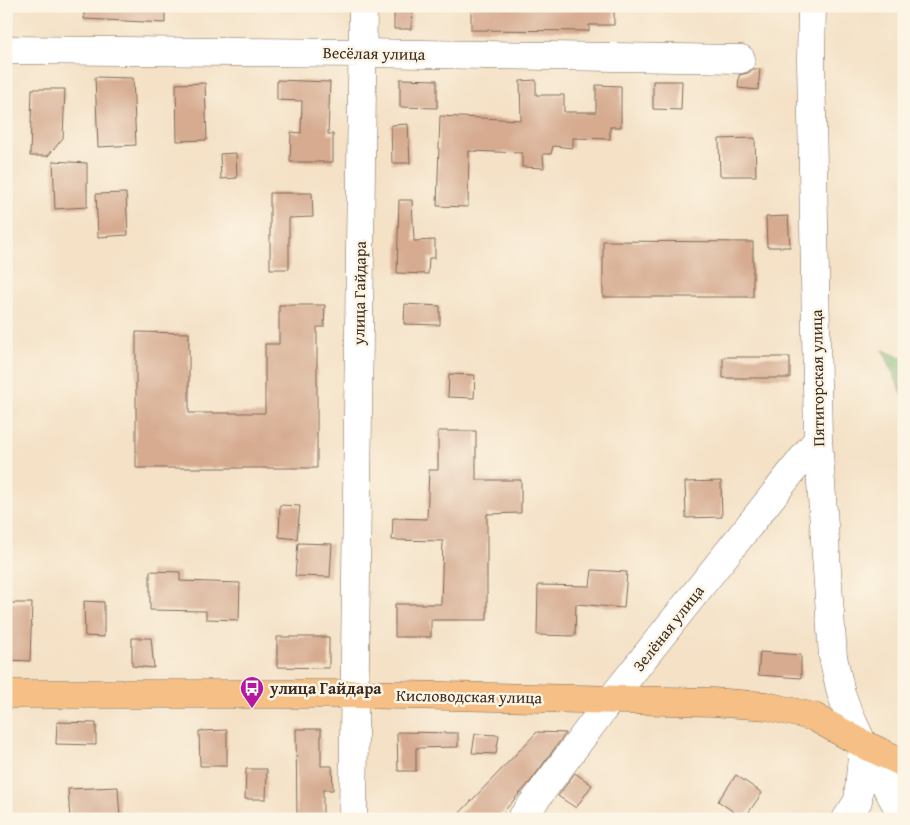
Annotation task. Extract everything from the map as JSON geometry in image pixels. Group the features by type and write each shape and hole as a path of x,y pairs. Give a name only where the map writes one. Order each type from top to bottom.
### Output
{"main road":[{"name":"Кисловодская улица","path":"6,694 354,694 611,699 712,702 767,706 814,717 863,744 904,763"}],"street":[{"name":"улица Гайдара","path":"353,819 363,6"},
{"name":"Пятигорская улица","path":"812,6 811,60 818,439 833,657 841,693 863,744 904,819"},
{"name":"Весёлая улица","path":"6,50 741,59"},
{"name":"Зелёная улица","path":"521,819 611,699 818,439"},
{"path":"846,819 858,801 863,744"}],"green space":[{"path":"883,350 904,359 904,399"}],"building":[{"path":"84,6 165,6 165,23 84,19"},
{"path":"394,6 412,6 411,29 394,29"},
{"path":"471,6 614,6 614,25 589,25 589,31 471,30"},
{"path":"753,69 760,69 758,90 738,88 739,75 748,73"},
{"path":"95,77 133,78 136,145 98,147"},
{"path":"400,79 437,80 437,108 400,107"},
{"path":"277,80 330,82 328,134 333,134 333,162 290,162 291,132 301,133 302,101 277,100"},
{"path":"536,80 536,95 564,95 564,112 596,112 596,85 621,86 621,127 610,127 610,139 573,138 573,148 553,146 551,154 543,154 544,168 522,167 522,153 469,151 468,207 437,206 440,116 521,120 520,81"},
{"path":"653,81 682,81 681,110 653,109"},
{"path":"205,83 207,140 177,141 176,84"},
{"path":"32,89 65,89 63,138 48,156 30,156"},
{"path":"408,124 410,163 392,163 391,125"},
{"path":"755,138 756,176 720,176 719,139"},
{"path":"236,153 237,178 221,179 220,154"},
{"path":"53,161 87,163 87,207 55,209"},
{"path":"126,193 128,235 98,237 96,194"},
{"path":"270,193 312,193 313,217 289,218 289,269 270,269"},
{"path":"399,200 412,200 414,241 435,240 435,258 429,258 428,274 397,273"},
{"path":"788,216 790,247 767,247 766,217"},
{"path":"603,241 753,242 753,297 603,297"},
{"path":"405,304 440,306 440,325 404,324"},
{"path":"279,305 325,305 324,327 317,327 317,468 136,468 136,332 189,333 189,413 265,413 265,344 279,344"},
{"path":"723,357 790,357 790,378 723,378"},
{"path":"449,374 475,375 474,398 448,397"},
{"path":"438,431 476,431 476,480 521,480 521,513 487,514 487,620 431,620 431,637 395,637 395,604 441,604 443,541 392,540 393,518 427,519 429,470 438,470"},
{"path":"721,481 722,517 686,518 685,482"},
{"path":"280,505 300,506 297,539 279,537"},
{"path":"298,543 332,544 330,577 295,576"},
{"path":"592,570 627,572 624,608 576,604 575,636 537,635 538,585 590,586"},
{"path":"150,571 180,572 180,581 240,583 239,620 206,619 206,611 150,610"},
{"path":"84,601 104,602 104,637 85,636"},
{"path":"6,603 32,603 30,661 6,660"},
{"path":"277,637 329,637 329,668 277,667"},
{"path":"132,638 151,638 154,668 132,666"},
{"path":"760,652 801,655 801,678 758,675"},
{"path":"57,722 96,723 96,745 56,744"},
{"path":"296,729 321,729 321,766 332,766 333,790 323,790 323,819 297,819"},
{"path":"227,730 227,766 200,766 199,731"},
{"path":"397,732 458,733 458,747 416,748 416,771 398,771"},
{"path":"537,732 566,733 530,782 497,819 454,819"},
{"path":"475,734 499,735 496,754 472,753"},
{"path":"246,769 267,769 266,799 245,799"},
{"path":"575,773 592,785 576,808 558,796"},
{"path":"736,775 762,793 744,819 718,801"},
{"path":"118,787 120,819 70,819 68,789"}],"place":[{"name":"улица Гайдара","path":"252,709"}]}
